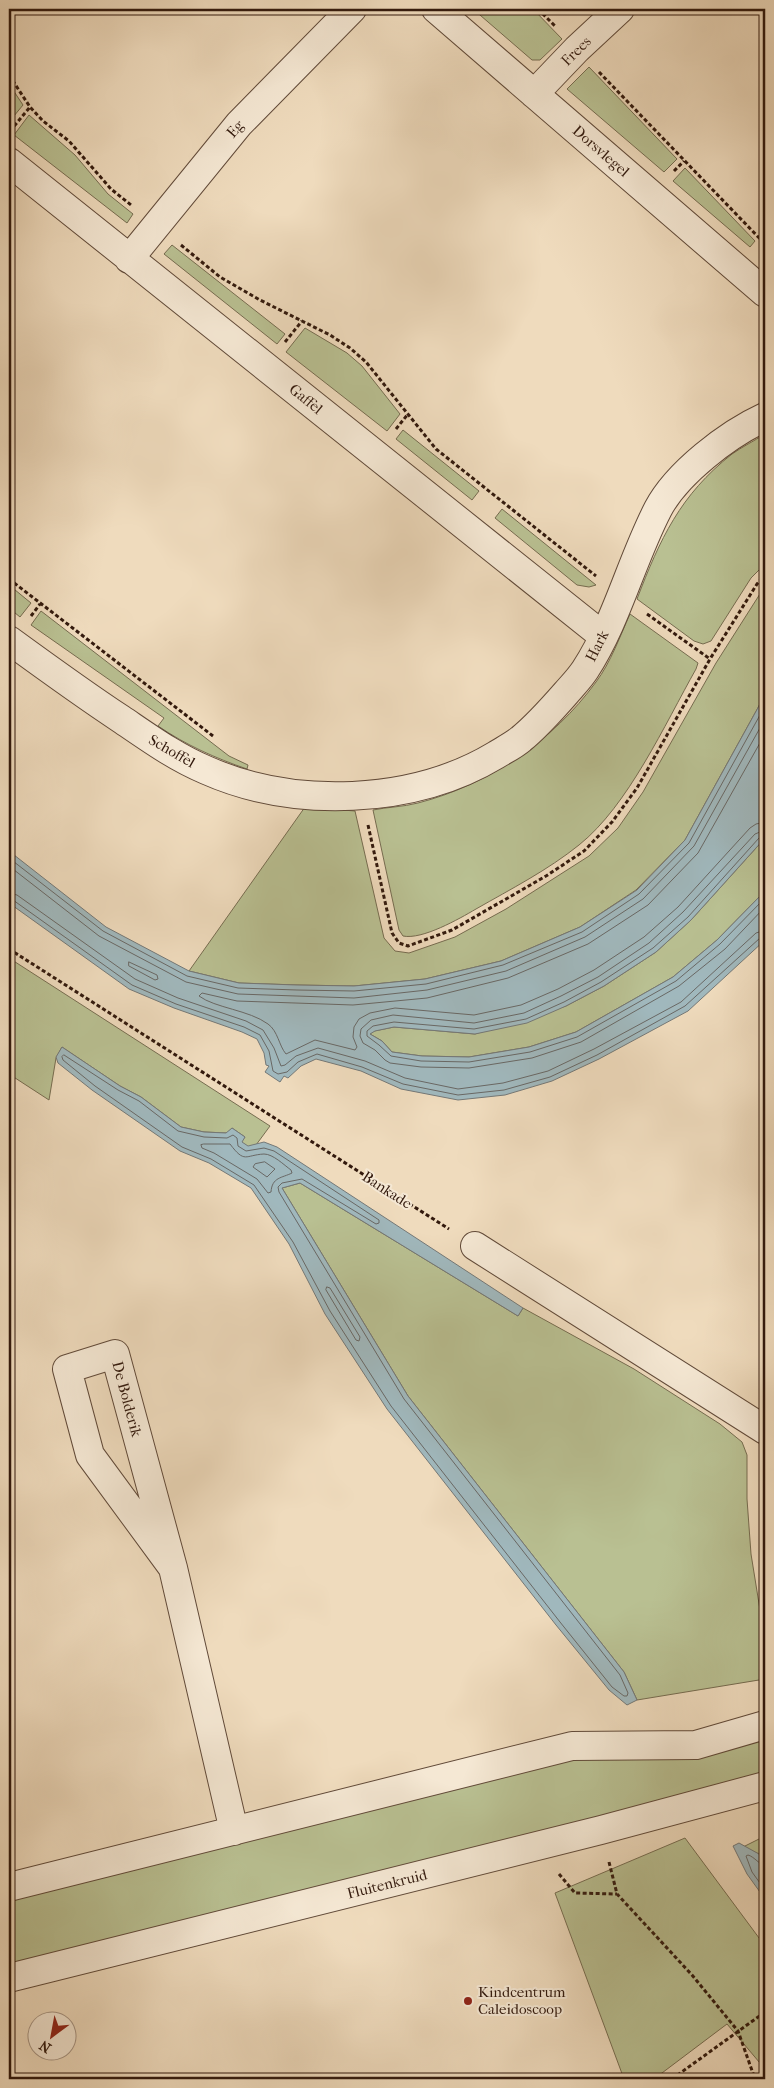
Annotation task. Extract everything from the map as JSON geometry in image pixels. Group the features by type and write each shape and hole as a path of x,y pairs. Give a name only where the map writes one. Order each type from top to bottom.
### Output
{"street":[{"name":"Eg","path":"129,259 239,124 352,9"},
{"name":"Dorsvlegel","path":"436,9 765,293"},
{"name":"Frees","path":"534,94 577,49 620,9"},
{"name":"Gaffel","path":"9,162 603,636"},
{"name":"Hark","path":"361,795 406,789 441,780 481,764 520,740 554,707 584,671 603,636 637,554 660,506 690,468 723,441 765,417"},
{"name":"Schoffel","path":"9,640 172,754 207,771 244,784 281,792 320,796 361,795"},
{"path":"476,1246 765,1430"},
{"name":"De Bolderik","path":"173,1568 90,1455 66,1370 115,1354 173,1568 234,1831"},
{"path":"9,1887 572,1746 696,1745 765,1725"},
{"name":"Fluitenkruid","path":"9,1978 601,1830 765,1786"}],"path":[{"path":"538,9 765,244"},
{"path":"9,75 20,89 30,107 69,141 111,189 220,277 260,300 330,334 350,348 366,362 436,449 621,596 710,659"},
{"path":"9,133 30,107"},
{"path":"361,795 392,933 399,943 408,946 452,930 524,890 584,851 612,822 637,788 710,659 757,584 765,575"},
{"path":"9,580 218,740"},
{"name":"Bankade","path":"9,948 476,1246"},
{"path":"601,1830 617,1894 692,1975 738,2031 755,2079"},
{"path":"535,1846 575,1893 617,1894"},
{"path":"672,2079 765,2012"}],"green space":[{"path":"473,9 533,9 562,39 540,60 532,60"},
{"path":"589,67 677,159 664,172 567,89"},
{"path":"9,84 23,105 9,122"},
{"path":"29,115 75,155 108,194 133,214 127,223 14,135"},
{"path":"685,168 755,241 750,247 673,181"},
{"path":"172,245 285,334 277,344 164,254"},
{"path":"305,328 347,353 362,366 400,414 387,431 286,352"},
{"path":"403,430 479,491 472,500 396,439"},
{"path":"765,434 765,564 751,578 711,641 703,644 694,641 637,599 663,538 685,502 698,486 732,454"},
{"path":"502,509 596,585 589,587 577,585 495,518"},
{"path":"9,585 31,603 20,617 9,608"},
{"path":"765,586 765,695 685,840 636,890 580,927 501,961 425,979 354,986 297,985 239,983 189,971 305,807 355,811 384,938 395,951 409,953 455,937 506,909 589,856 618,828 643,792 716,663"},
{"path":"41,611 229,756 248,765 247,769 201,750 158,726 164,718 31,625"},
{"path":"630,614 698,663 658,739 614,809 579,845 555,863 516,887 430,932 420,935 403,936 399,930 373,810 418,803 444,795 469,785 517,758 560,723 596,682 611,657"},
{"path":"765,838 765,891 717,940 673,977 576,1032 529,1047 469,1057 422,1056 392,1052 382,1041 370,1034 374,1031 394,1027 475,1034 566,1006 604,986 656,952 691,920"},
{"path":"9,958 270,1126 256,1145 248,1147 241,1142 245,1137 232,1128 227,1133 204,1132 181,1127 141,1097 120,1086 62,1047 56,1058 49,1100 9,1074"},
{"path":"300,1183 518,1316 523,1308 634,1369 720,1424 742,1442 747,1455 747,1499 751,1554 765,1641 765,1679 637,1700 624,1672 408,1396 282,1188"},
{"path":"765,1736 765,1775 9,1966 9,1900 571,1757"},
{"path":"765,1836 765,1863 759,1854 743,1847"},
{"path":"685,1838 765,1946 765,2069 727,2024 654,2079 624,2079 555,1893"}],"water":[{"path":"765,695 765,838 691,920 656,952 604,986 566,1006 527,1023 475,1034 394,1027 370,1034 382,1041 392,1052 422,1056 469,1057 529,1047 576,1032 673,977 717,940 765,891 765,940 688,1011 599,1059 552,1081 505,1095 458,1100 401,1089 361,1071 316,1059 301,1066 288,1078 284,1076 280,1082 265,1072 269,1066 266,1065 264,1053 257,1039 129,989 9,903 9,851 106,927 189,971 239,983 354,986 425,979 501,961 580,927 637,890 685,840"},
{"path":"62,1047 120,1086 141,1097 181,1127 204,1132 226,1133 232,1128 245,1137 242,1142 248,1146 264,1142 277,1147 523,1308 518,1316 300,1183 282,1188 408,1396 624,1672 637,1700 627,1705 609,1690 387,1409 325,1314 289,1244 251,1188 209,1163 180,1151 92,1090 58,1063 56,1057"},
{"path":"739,1843 759,1854 765,1863 765,1899 747,1874 733,1846"}],"place":[{"name":"Kindcentrum Caleidoscoop","path":"468,2001"}]}
